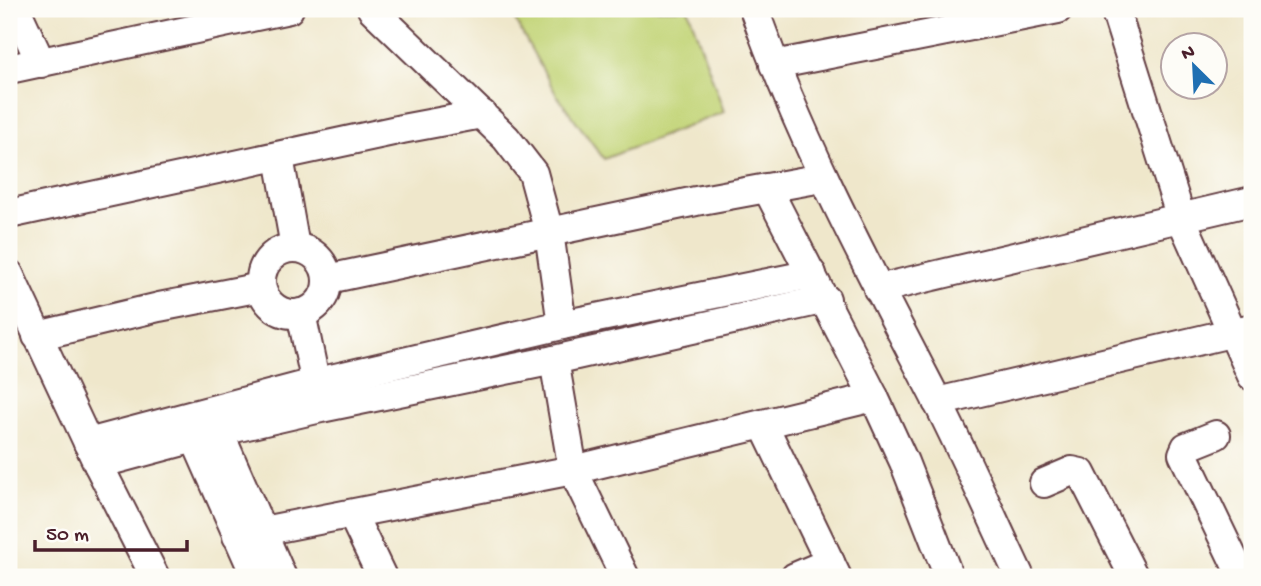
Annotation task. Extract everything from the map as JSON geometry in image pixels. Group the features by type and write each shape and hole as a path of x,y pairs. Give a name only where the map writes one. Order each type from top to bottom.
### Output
{"street":[{"path":"16,9 41,63"},
{"path":"9,69 289,9"},
{"path":"372,9 506,138 533,173 549,232 562,325"},
{"path":"754,9 774,65 822,178 937,402 1020,577"},
{"path":"774,65 1058,9"},
{"path":"1115,9 1181,218 1242,330 1252,376"},
{"path":"9,214 482,114"},
{"path":"279,157 295,247"},
{"path":"328,279 822,178"},
{"path":"766,188 874,397 904,462 949,577"},
{"path":"878,289 1252,201"},
{"path":"295,247 318,257 325,267 328,279 324,295 315,307 301,313 279,311 264,296 261,287 265,264 273,255 295,247"},
{"path":"9,274 93,454 155,577"},
{"path":"93,454 318,396 562,325 812,274"},
{"path":"37,336 159,307 261,287"},
{"path":"318,396 554,360 825,299"},
{"path":"301,313 318,396"},
{"path":"937,402 1242,330"},
{"path":"554,360 573,470 625,577"},
{"path":"249,534 573,470 874,397"},
{"path":"202,424 249,534 256,577"},
{"path":"763,424 833,570 794,577"},
{"path":"1216,435 1186,447 1183,454 1242,577"},
{"path":"1044,484 1072,471 1081,473 1134,577"},
{"path":"352,514 382,577"},
{"path":"249,534 282,577"}],"green space":[{"path":"509,9 688,9 724,112 604,159 556,94"}]}
